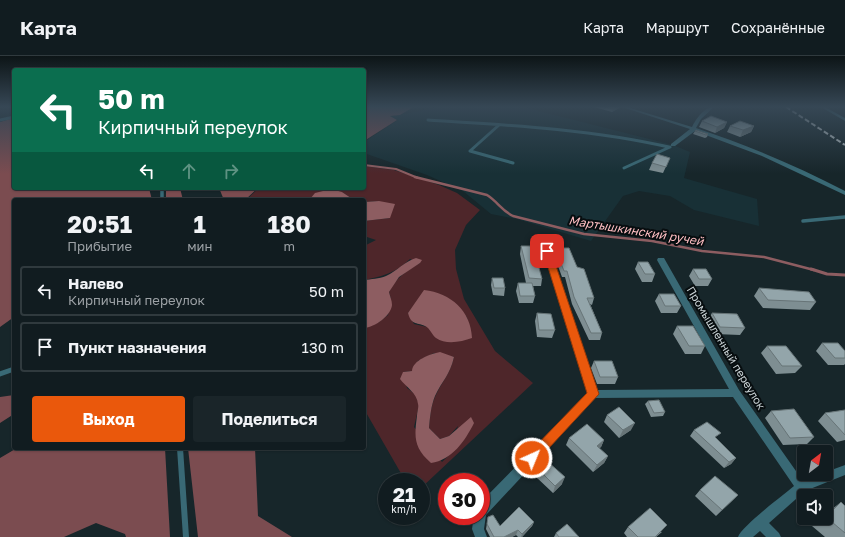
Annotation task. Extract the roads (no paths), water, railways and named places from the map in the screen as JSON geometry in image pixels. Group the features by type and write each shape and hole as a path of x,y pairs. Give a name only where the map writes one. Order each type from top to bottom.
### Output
{"street":[{"path":"671,146 693,129"},
{"path":"701,129 761,152 845,193"},
{"path":"547,251 593,394"},
{"name":"Промышленный переулок","path":"661,260 736,393 801,487"},
{"path":"490,502 593,394 736,393"},
{"path":"744,537 801,487 845,470"},
{"path":"760,522 775,537"},
{"path":"479,525 478,529 481,537"}],"lane":[{"path":"494,129 470,151 513,163"},
{"path":"558,129 624,137 671,146"},
{"path":"624,168 671,146"},
{"path":"803,221 845,217"},
{"path":"0,374 12,370"},
{"path":"180,450 186,537"}],"waterway":[{"name":"Мартышкинский ручей","path":"366,165 396,169 416,177"},
{"name":"Мартышкинский ручей","path":"416,177 487,195 513,216 584,234 652,241 702,251 764,257 814,270"},
{"name":"Мартышкинский ручей","path":"811,269 827,274 845,275"}],"railway":[{"path":"821,129 845,145"}]}
